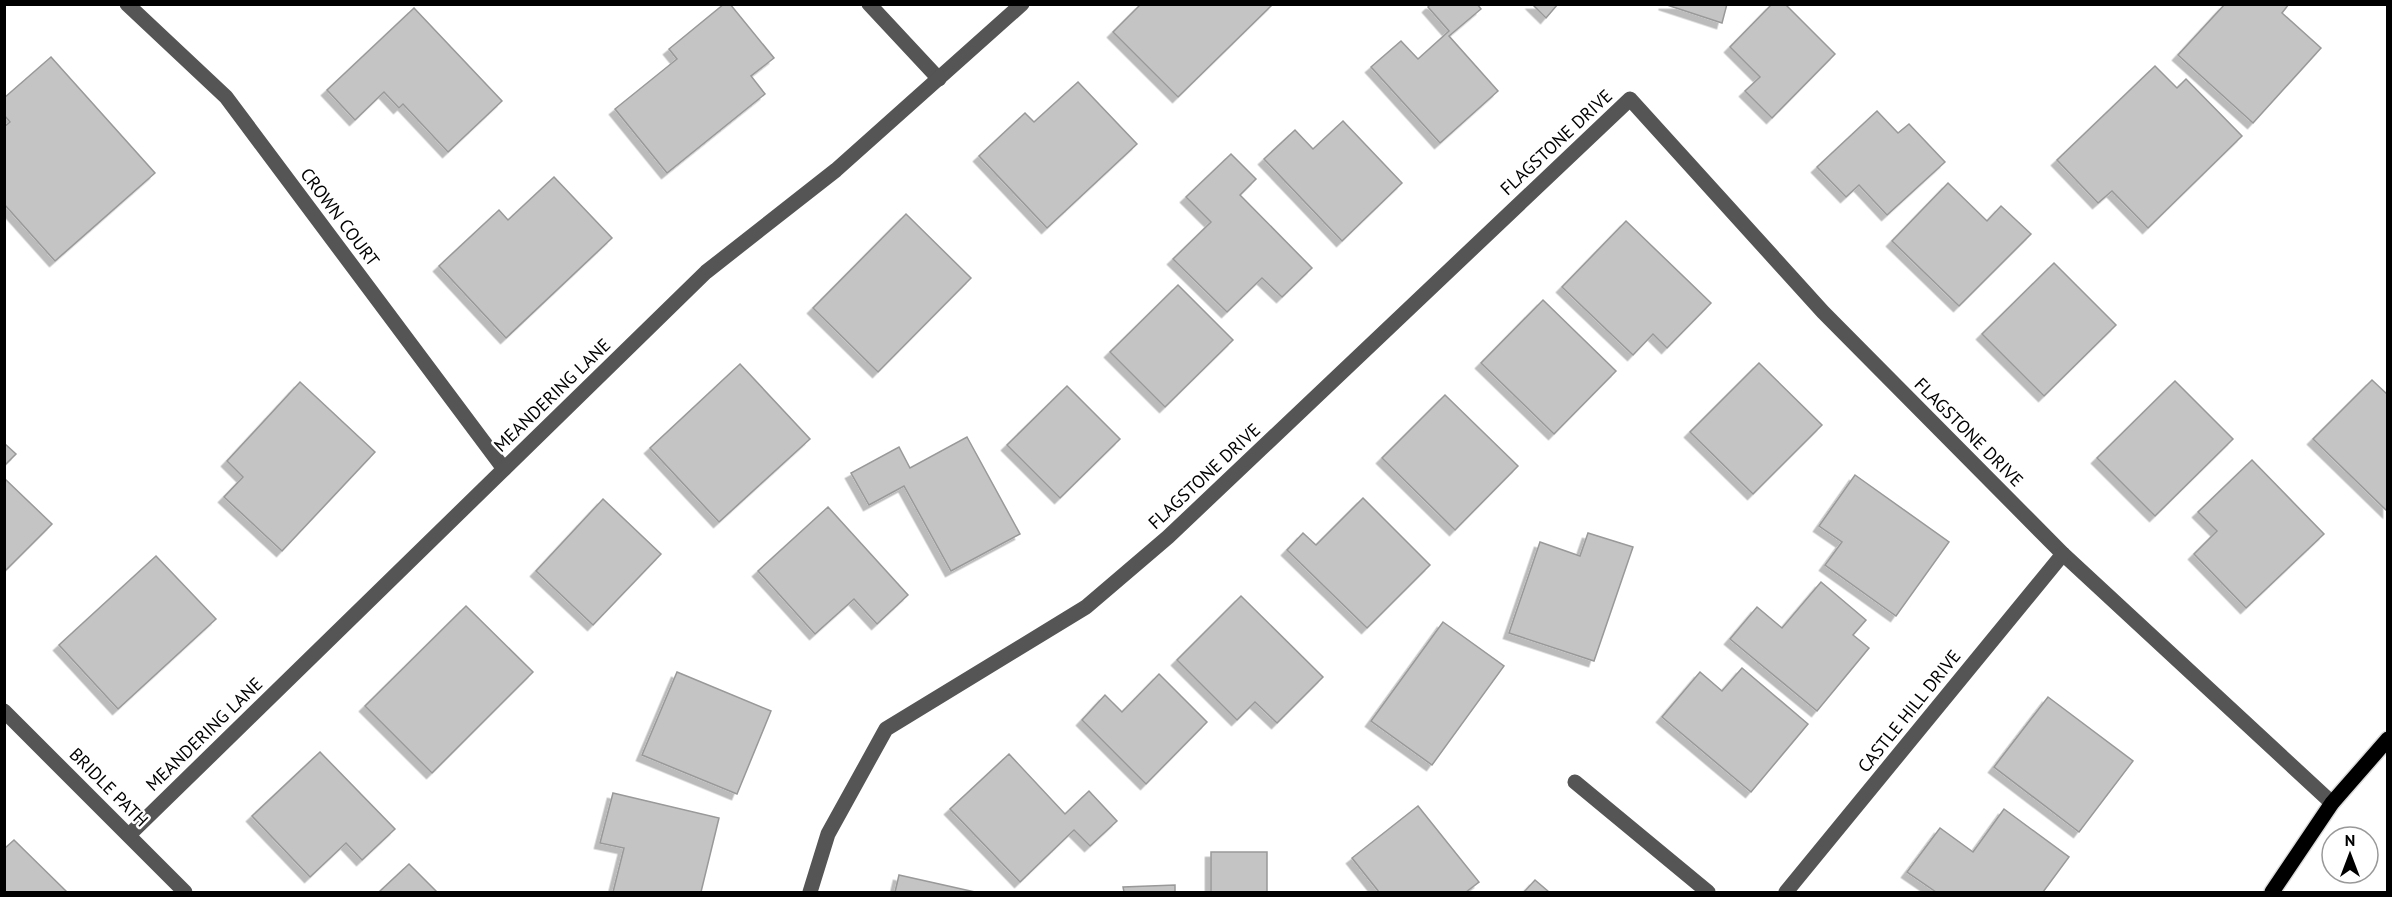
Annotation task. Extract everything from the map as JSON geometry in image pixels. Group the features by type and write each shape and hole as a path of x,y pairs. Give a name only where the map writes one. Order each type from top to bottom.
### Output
{"main road":[{"path":"2272,892 2332,803 2388,739"}],"street":[{"name":"CROWN COURT","path":"127,4 225,97 504,469"},
{"path":"869,4 939,79"},
{"name":"MEANDERING LANE","path":"129,835 706,272 836,170 1022,4"},
{"name":"FLAGSTONE DRIVE","path":"810,892 828,834 886,729 1086,607 1168,537 1630,99 1823,312 2063,554 2332,803"},
{"name":"CASTLE HILL DRIVE","path":"1786,892 2063,554"},
{"name":"BRIDLE PATH","path":"4,711 184,892"},
{"path":"1575,782 1708,892"}],"building":[{"path":"724,4 730,4 774,58 751,76 765,94 667,173 615,109 677,59 669,49"},
{"path":"1141,4 1273,4 1178,97 1113,32"},
{"path":"1431,4 1477,4 1481,9 1449,36 1498,91 1440,143 1371,67 1401,41 1418,59 1449,31 1428,7"},
{"path":"1532,4 1558,4 1546,18"},
{"path":"1664,4 1727,4 1722,23"},
{"path":"1772,4 1785,4 1835,54 1772,118 1745,91 1760,77 1730,47"},
{"path":"2225,4 2289,4 2282,13 2321,48 2253,123 2178,55"},
{"path":"414,8 502,101 448,152 403,104 399,108 384,92 355,120 327,90"},
{"path":"51,57 155,173 55,261 4,204 4,127 10,122 4,115 4,98"},
{"path":"2155,66 2177,88 2186,79 2242,136 2148,228 2112,191 2098,203 2057,160"},
{"path":"1078,82 1137,144 1047,228 979,156 1025,113 1034,122"},
{"path":"1877,111 1898,133 1909,124 1945,162 1887,215 1859,185 1846,197 1817,167"},
{"path":"1343,121 1402,183 1342,241 1264,159 1295,130 1313,149"},
{"path":"1231,154 1256,179 1240,195 1312,268 1282,297 1262,278 1227,312 1173,259 1211,222 1186,197"},
{"path":"554,177 612,238 506,338 439,266 499,210 508,220"},
{"path":"1948,183 1987,221 2001,206 2031,234 1959,306 1892,241"},
{"path":"906,214 971,278 878,372 813,308"},
{"path":"1626,221 1711,303 1667,348 1653,334 1633,355 1562,287"},
{"path":"2054,263 2116,325 2044,396 1982,334"},
{"path":"1178,285 1233,340 1165,407 1110,352"},
{"path":"1543,300 1616,371 1554,434 1481,363"},
{"path":"1759,363 1822,425 1753,494 1690,432"},
{"path":"740,364 810,439 719,522 650,448"},
{"path":"2372,380 2388,395 2388,512 2313,439"},
{"path":"2175,381 2233,439 2155,516 2097,458"},
{"path":"300,382 375,452 282,551 224,497 243,477 227,461"},
{"path":"1067,386 1120,439 1060,498 1007,445"},
{"path":"1445,395 1518,466 1455,530 1382,458"},
{"path":"967,437 1020,534 951,571 904,486 869,505 851,473 899,447 910,468"},
{"path":"4,443 16,454 4,466"},
{"path":"2252,460 2324,534 2246,608 2194,554 2217,531 2198,512"},
{"path":"1855,475 1949,542 1896,616 1825,565 1842,542 1819,526"},
{"path":"4,478 52,524 4,572"},
{"path":"1363,498 1430,565 1367,628 1287,550 1303,533 1316,545"},
{"path":"603,499 661,554 593,625 536,571"},
{"path":"828,507 908,595 877,624 854,599 815,634 758,571"},
{"path":"1588,533 1633,547 1594,661 1509,633 1540,542 1580,556"},
{"path":"156,556 216,619 118,709 59,645"},
{"path":"1821,582 1866,620 1853,635 1869,648 1817,711 1730,639 1757,607 1782,628"},
{"path":"1241,596 1323,677 1277,723 1255,702 1237,720 1177,660"},
{"path":"466,606 533,672 432,773 365,706"},
{"path":"1443,622 1504,666 1432,765 1371,721"},
{"path":"1742,668 1808,724 1751,792 1662,717 1700,672 1722,691"},
{"path":"677,672 771,711 737,794 642,755"},
{"path":"1159,674 1207,722 1146,784 1082,720 1105,695 1122,712"},
{"path":"2048,697 2133,761 2079,832 1994,767"},
{"path":"320,752 395,829 362,860 346,843 310,877 252,816"},
{"path":"1009,754 1065,814 1089,791 1117,821 1090,846 1074,830 1020,882 950,809"},
{"path":"613,793 719,818 701,892 613,892 624,848 600,843"},
{"path":"1418,806 1479,882 1466,892 1379,892 1352,858"},
{"path":"2004,809 2069,857 2043,892 1936,892 1907,872 1940,828 1973,852"},
{"path":"14,840 67,892 4,892 4,849"},
{"path":"1211,852 1267,852 1267,892 1211,892"},
{"path":"409,864 437,892 379,892"},
{"path":"899,875 975,892 895,892"},
{"path":"1535,880 1549,892 1524,892"},
{"path":"1175,885 1175,892 1124,892 1123,887"}]}
